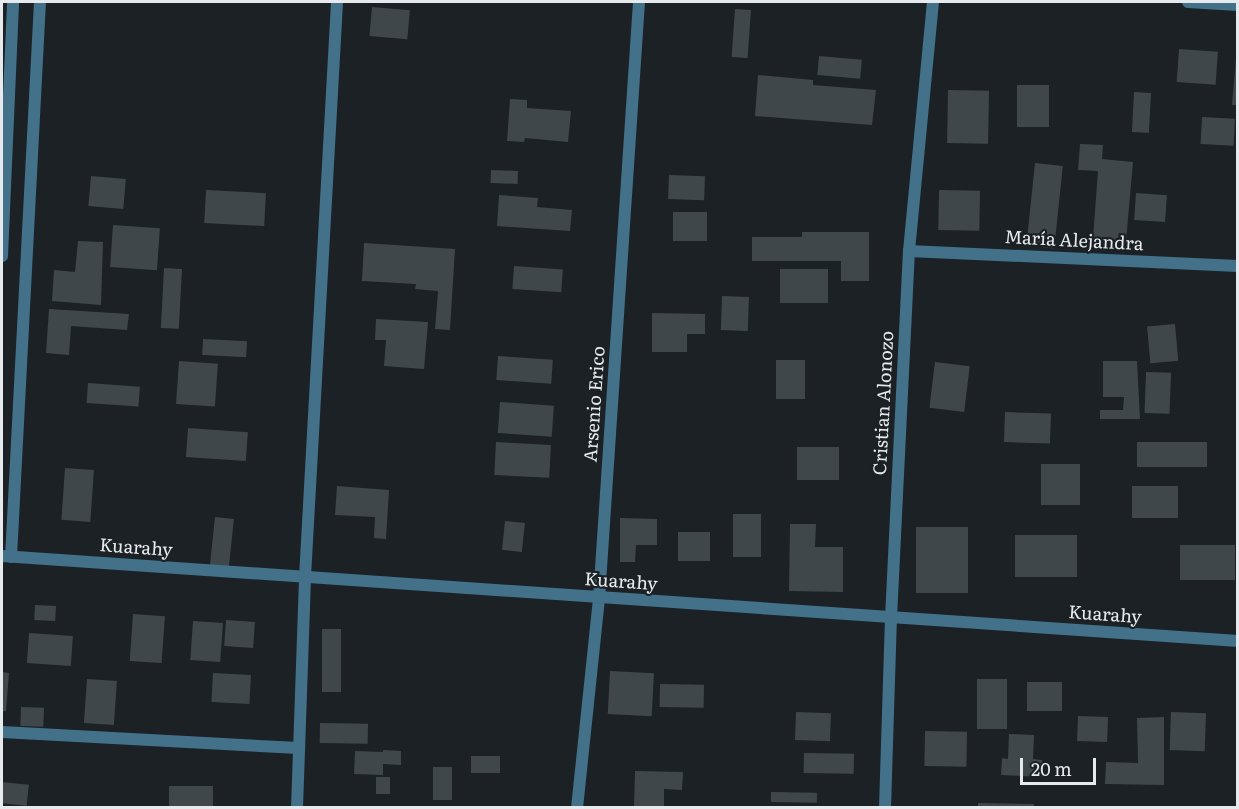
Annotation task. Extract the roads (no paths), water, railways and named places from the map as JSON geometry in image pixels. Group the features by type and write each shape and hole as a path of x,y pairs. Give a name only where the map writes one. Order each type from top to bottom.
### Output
{"street":[{"path":"2,256 13,2"},
{"path":"6,556 40,2"},
{"path":"297,807 305,577 337,2"},
{"name":"Arsenio Erico","path":"577,807 599,598 639,2"},
{"name":"Cristian Alonozo","path":"885,807 891,618 909,251 933,2"},
{"path":"1188,2 1238,6"},
{"name":"María Alejandra","path":"909,251 1238,266"},
{"name":"Kuarahy","path":"6,556 1238,640"},
{"path":"2,732 299,748"}]}
